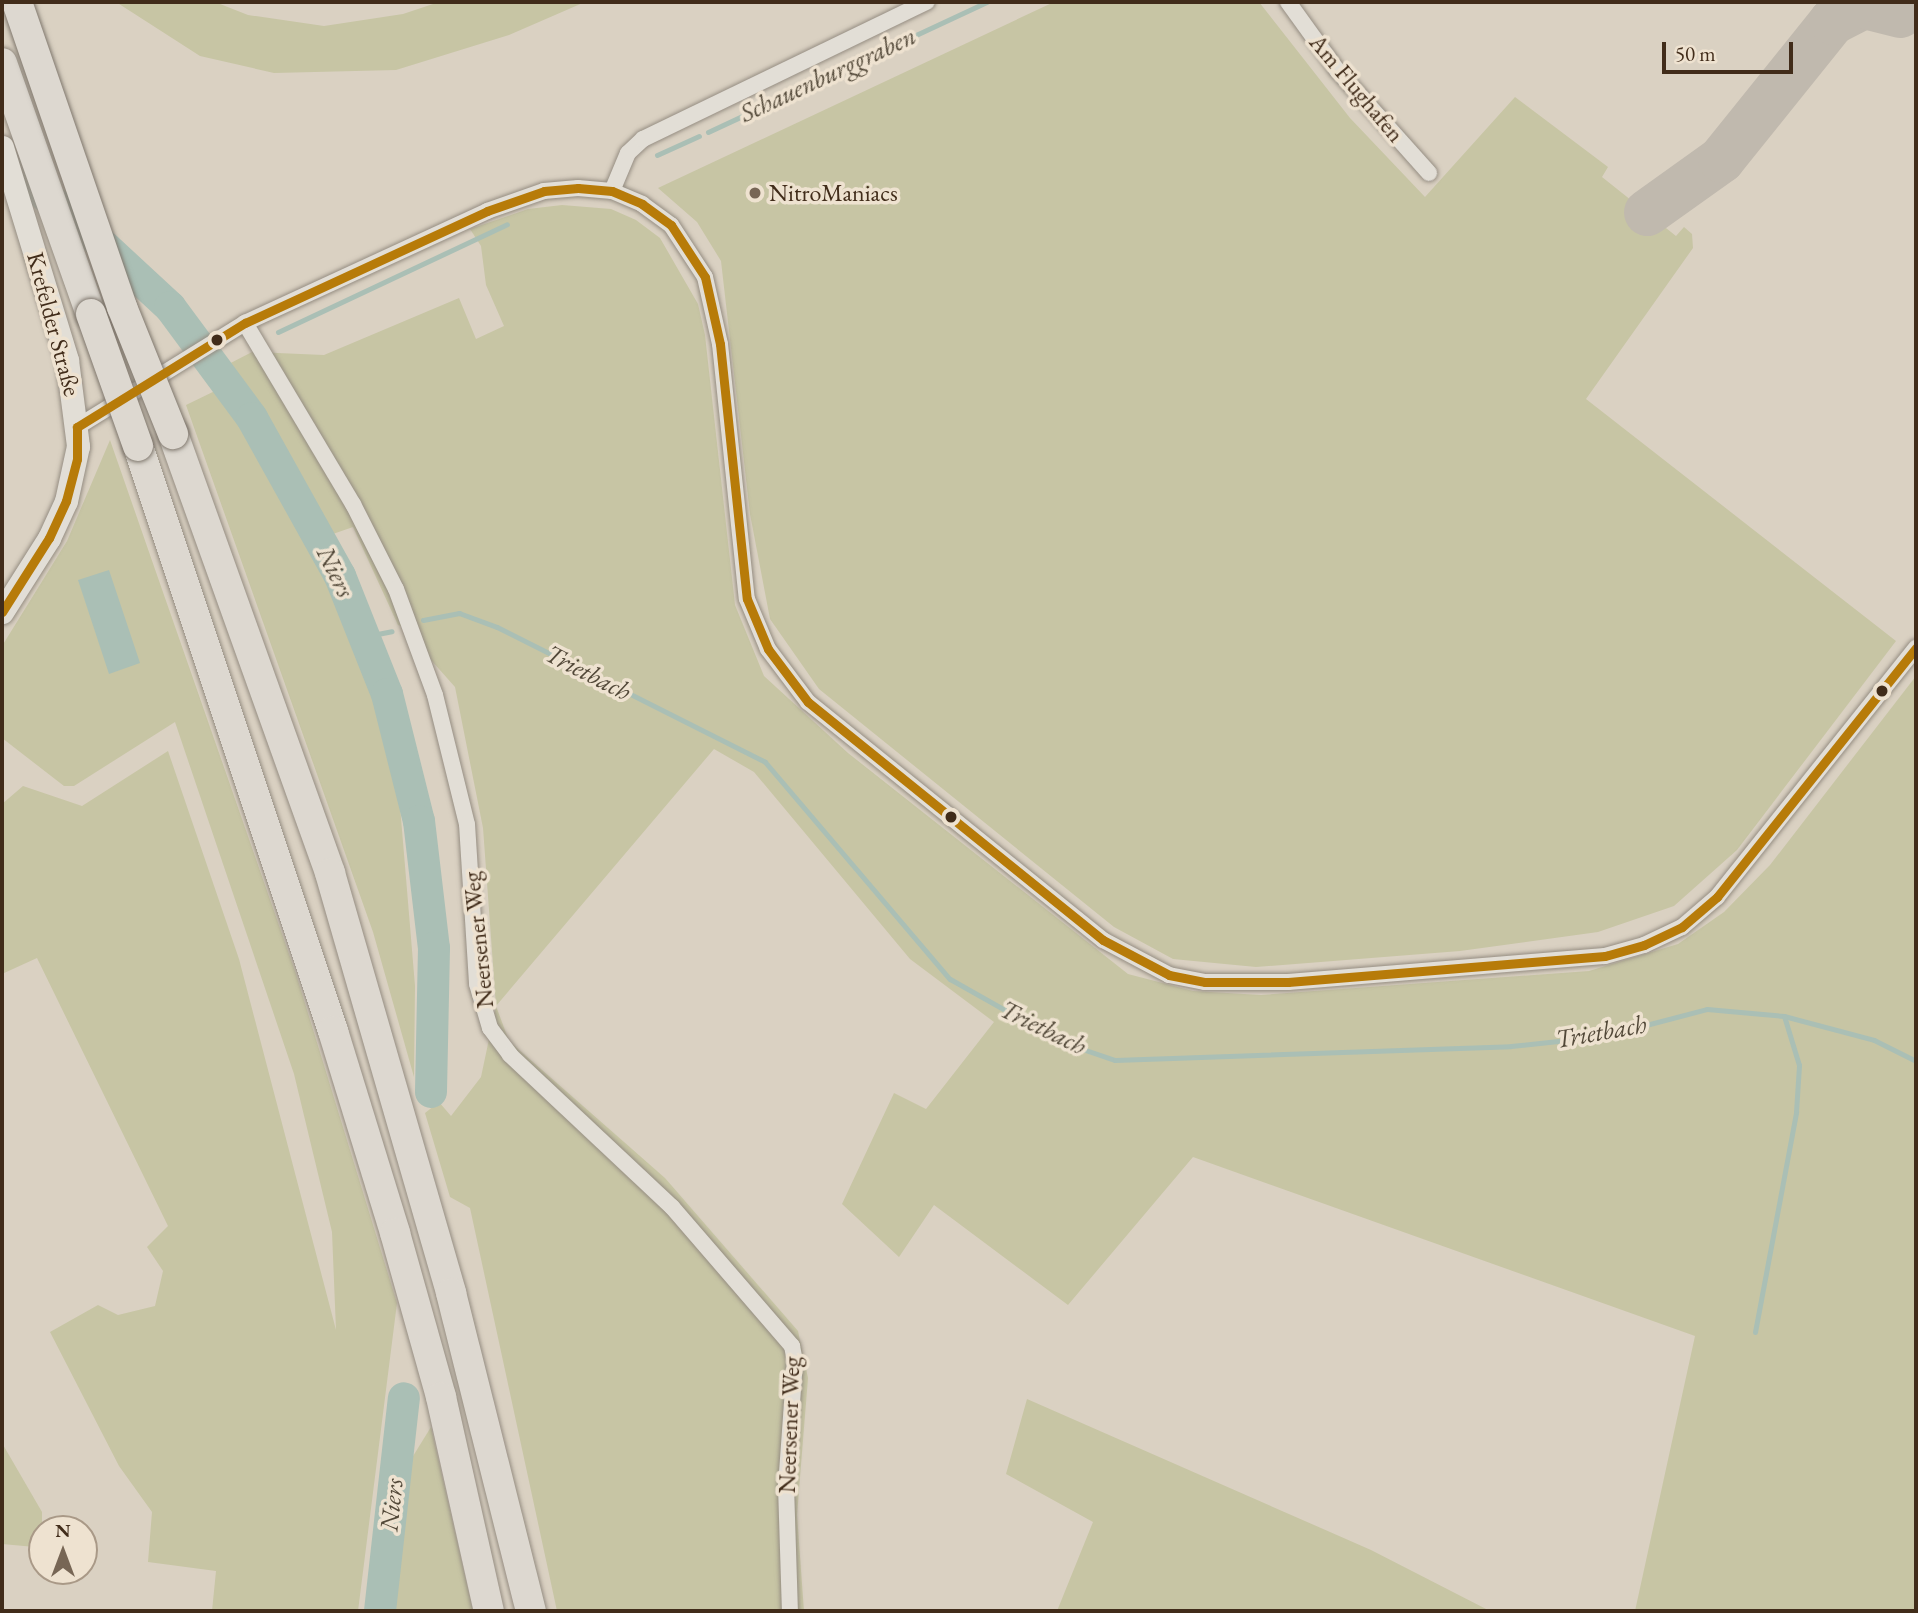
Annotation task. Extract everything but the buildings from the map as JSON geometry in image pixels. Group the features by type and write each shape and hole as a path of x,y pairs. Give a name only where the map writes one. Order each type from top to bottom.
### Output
{"highway":[{"path":"17,2 122,307 173,433 330,873 451,1293 531,1611"},
{"path":"2,63 138,446 333,1031 395,1233 441,1397 489,1611"}],"street":[{"path":"612,191 628,153 643,139 927,2"},
{"name":"Am Flughafen","path":"1288,2 1337,70 1429,173"},
{"name":"Krefelder Straße","path":"2,147 67,360 77,427 77,459 66,501 50,538 2,612"},
{"path":"77,427 173,371 245,323 487,211 544,191 612,191 642,204 671,225 705,277 720,344 747,600 768,649 808,702 937,810 1103,940 1169,975 1205,982 1288,982 1605,956 1644,945 1682,927 1717,897 1916,648"},
{"name":"Neersener Weg","path":"245,323 353,504 396,589 435,695 467,824 476,972 490,1028 510,1055 672,1207 792,1346 795,1361 786,1486 790,1611"}],"shaded area":[{"path":"116,2 215,2 248,15 324,26 403,14 439,2 585,2 509,35 396,70 274,73 200,56"},
{"path":"1054,2 1259,2 1350,118 1425,197 1515,97 1608,167 1602,177 1676,236 1684,227 1692,234 1693,248 1586,399 1896,641 1737,850 1674,906 1598,932 1460,951 1256,967 1173,959 1114,927 819,689 770,619 750,514 721,261 697,222 658,188"},
{"path":"562,205 611,209 636,220 660,238 698,304 705,335 735,605 764,676 848,753 1128,974 1193,991 1261,995 1589,971 1678,944 1724,912 1770,865 1916,676 1916,1611 1635,1611 1695,1336 1193,1157 1068,1305 934,1205 899,1257 842,1204 894,1093 926,1109 994,1022 910,959 754,772 714,749 496,1006 483,828 455,687 423,651 417,630 398,625 353,527 330,535 221,368 252,352 324,355 459,298 476,339 504,326 486,285 481,246 470,229 528,209"},
{"path":"221,388 253,432 305,530 351,634 379,720 400,806 415,986 414,1077 373,932 186,405"},
{"path":"110,440 296,974 397,1303 358,1611 212,1611 216,1571 148,1562 152,1512 119,1466 50,1332 98,1305 118,1315 155,1306 163,1271 147,1247 168,1226 37,958 2,974 2,804 23,786 82,806 168,751 239,959 336,1330 332,1232 294,1074 175,722 74,786 64,786 2,738 2,646 67,541"},
{"path":"109,570 140,663 109,674 78,580"},
{"path":"496,1006 509,1041 665,1178 798,1331 808,1378 797,1515 804,1611 557,1611 470,1208 450,1197 425,1113 439,1102 451,1116 481,1077"},
{"path":"1027,1399 1371,1550 1490,1611 1057,1611 1093,1522 1006,1474"},
{"path":"431,1427 473,1611 386,1611 410,1461"},
{"path":"2,1443 42,1515 28,1515 28,1546 2,1544"}],"waterway":[{"name":"Schauenburggraben","path":"708,132 987,2"},
{"name":"Schauenburggraben","path":"657,155 699,136"},
{"name":"Niers","path":"2,161 77,221 170,307 252,418 340,576 387,694 419,821 434,948 431,1092"},
{"name":"Schauenburggraben","path":"278,332 507,224"},
{"name":"Trietbach","path":"423,620 459,613 497,627 765,762 950,979 1062,1042 1115,1060 1511,1046 1604,1036 1707,1009 1784,1016 1874,1040 1916,1061"},
{"name":"Trietbach","path":"367,636 392,631"},
{"path":"1755,1332 1796,1112 1799,1065 1784,1016"},
{"name":"Niers","path":"380,1611 404,1398"}],"taxiway":[{"path":"1647,212 1721,159 1832,21 1855,2"},
{"path":"1832,21 1864,5 1900,14"}],"transit line":[{"path":"77,427 245,323 487,211 544,191 578,188 612,191 642,204 671,225 705,277 720,344 747,599 768,649 808,702 1103,940 1169,975 1205,982 1288,982 1605,956 1644,945 1682,927 1717,897 1916,648"},
{"path":"2,612 49,538 66,501 77,459 77,427"}],"place":[{"name":"NitroManiacs","path":"755,193"}]}
